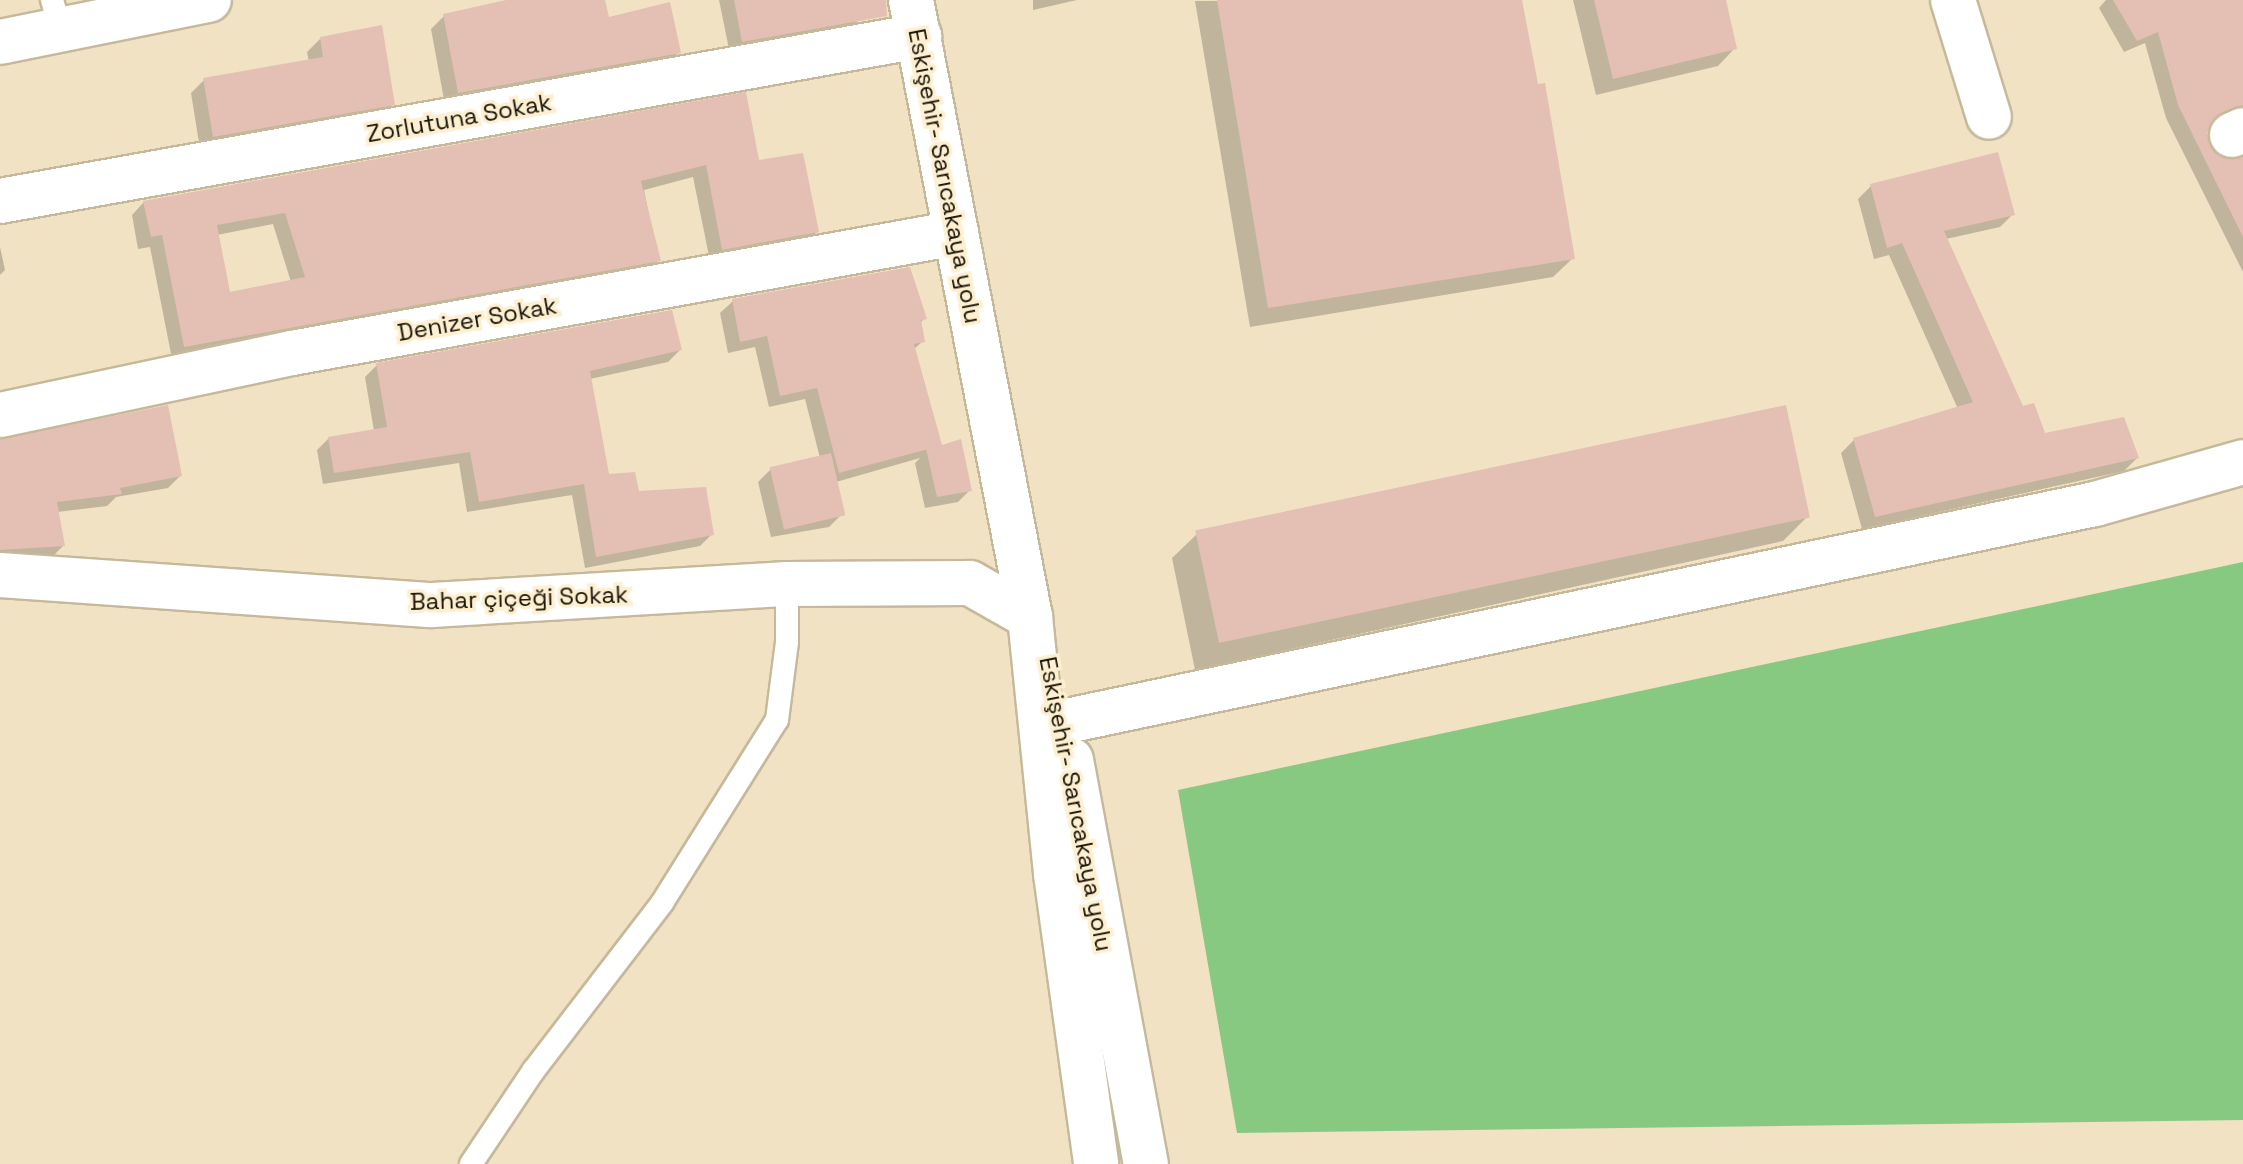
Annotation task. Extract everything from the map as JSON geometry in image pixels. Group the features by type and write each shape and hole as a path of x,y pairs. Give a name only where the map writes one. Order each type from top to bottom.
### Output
{"street":[{"path":"1953,0 1989,117"},
{"path":"0,42 56,14 197,1"},
{"name":"Zorlutuna Sokak","path":"0,201 915,18"},
{"name":"Eskişehir- Sarıcakaya yolu","path":"915,18 1030,617 1056,874 1096,1164"},
{"name":"Denizer Sokak","path":"0,415 292,353 956,233"},
{"name":"Eskişehir- Sarıcakaya yolu","path":"997,446 1062,722 1146,1164"},
{"path":"1062,722 2095,504 2243,462"},
{"name":"Bahar çiçeği Sokak","path":"0,575 432,605 787,584 970,583 1030,617"}],"lane":[{"path":"471,1164 534,1070 662,903 777,720 787,642 787,584"}],"green space":[{"path":"2243,562 2243,1120 1237,1133 1178,790"}],"building":[{"path":"506,0 605,0 609,17 670,2 681,53 458,93 443,14"},
{"path":"734,0 886,0 887,16 742,42"},
{"path":"1217,0 1522,0 1538,84 1545,83 1575,259 1268,308"},
{"path":"1594,0 1726,0 1737,49 1613,79"},
{"path":"2113,0 2243,0 2243,105 2221,113 2207,133 2218,156 2243,157 2243,237 2178,105 2158,32 2137,41"},
{"path":"382,25 395,105 213,137 203,78 323,57 320,37"},
{"path":"746,92 759,160 803,153 819,232 722,250 706,165 641,181 661,261 184,347 162,235 151,237 143,201","holes":["285,213 305,277 230,292 217,225"]},
{"path":"1998,152 2015,215 1944,231 2023,406 2034,403 2045,433 2124,417 2139,458 1875,517 1853,438 1973,402 1902,243 1887,248 1870,184"},
{"path":"910,267 927,319 921,320 925,342 914,344 942,445 961,439 972,491 937,497 926,450 839,473 817,388 780,396 767,336 740,342 732,299"},
{"path":"672,310 682,350 590,371 609,474 635,472 639,491 706,487 714,535 596,557 584,484 479,502 470,452 334,473 328,437 387,427 376,363"},
{"path":"168,405 182,476 120,488 122,494 57,502 65,546 0,550 0,439"},
{"path":"1786,405 1810,517 1219,643 1195,531"},
{"path":"831,453 845,515 784,530 770,467"}]}
